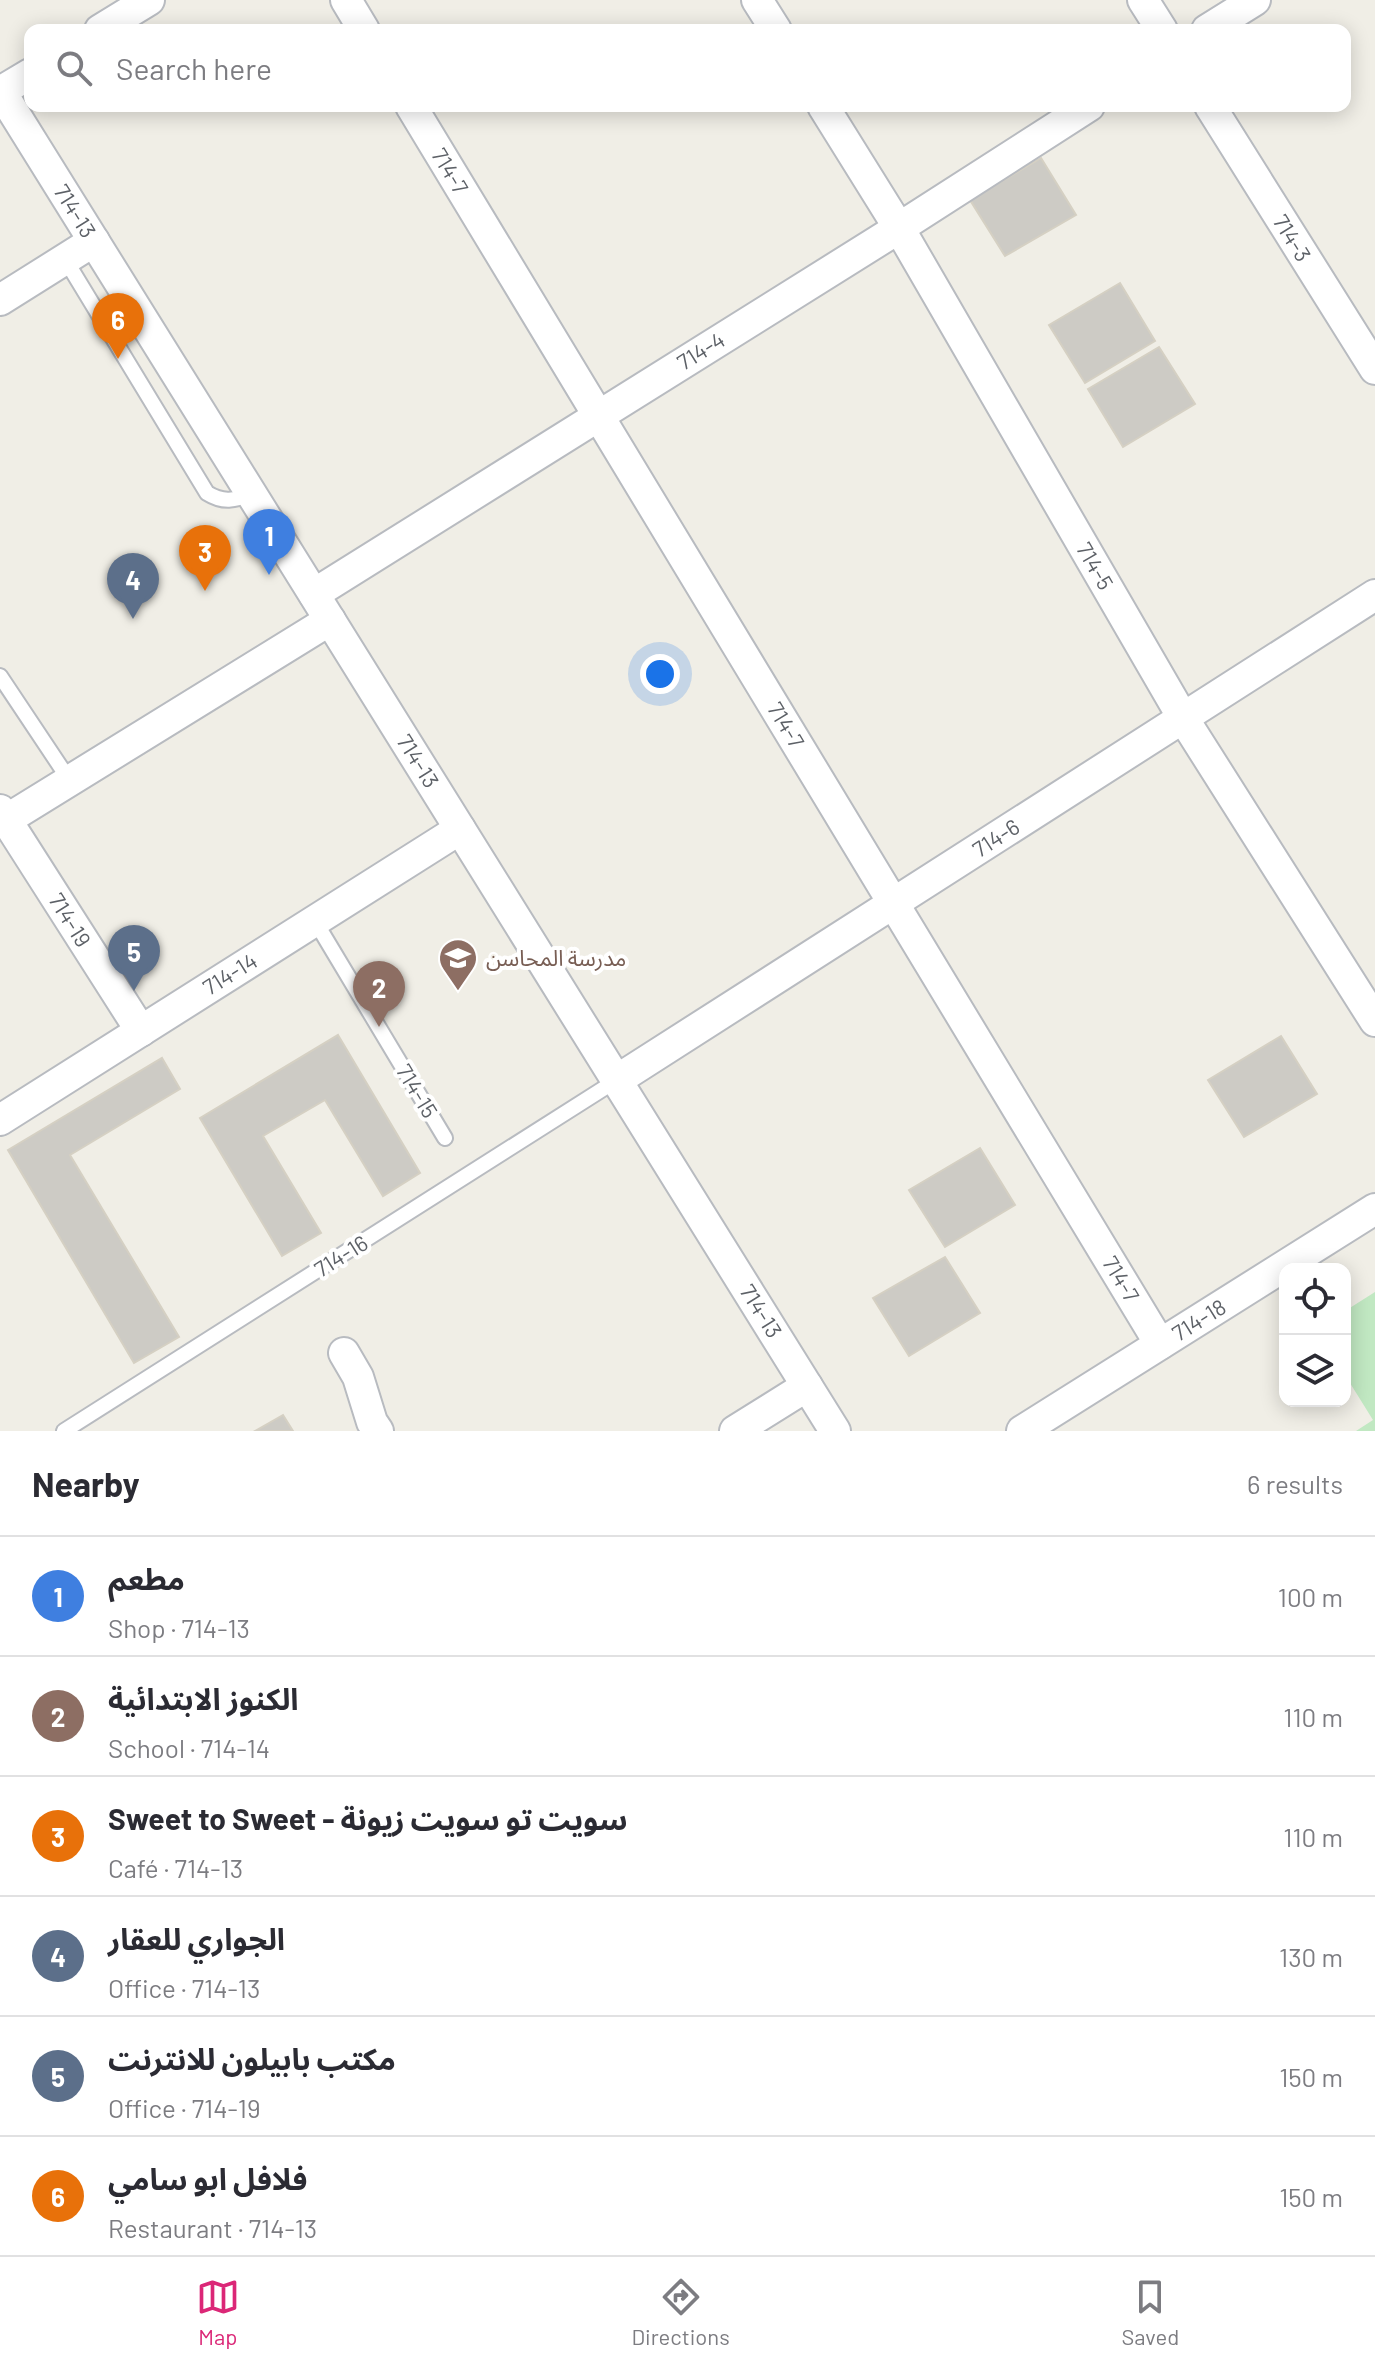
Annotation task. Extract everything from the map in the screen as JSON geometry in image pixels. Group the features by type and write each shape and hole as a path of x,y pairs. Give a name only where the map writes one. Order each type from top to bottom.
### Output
{"street":[{"path":"110,24 149,0"},
{"path":"346,0 360,24"},
{"path":"757,0 772,24"},
{"path":"1143,0 1158,24"},
{"path":"1217,24 1255,0"},
{"path":"0,92 24,78"},
{"name":"714-13","path":"0,92 835,1431"},
{"name":"714-7","path":"415,112 1160,1344"},
{"name":"714-5","path":"827,112 899,228 1183,718 1375,1021"},
{"name":"714-4","path":"314,594 1080,112"},
{"name":"714-3","path":"1214,112 1375,369"},
{"path":"0,300 94,241"},
{"name":"714-6","path":"617,1080 1375,595"},
{"path":"3,815 70,781 330,620"},
{"name":"714-19","path":"3,815 141,1031"},
{"name":"714-14","path":"0,1120 460,829"},
{"name":"714-18","path":"1022,1431 1375,1209"},
{"path":"344,1353 358,1377 372,1422 378,1431"},
{"path":"735,1431 807,1386"}],"lane":[{"path":"65,259 207,493 235,501 251,493"},
{"path":"0,676 70,781"},
{"name":"714-15","path":"315,921 445,1138"},
{"name":"714-16","path":"64,1431 617,1080"}],"green space":[{"path":"1375,1292 1375,1431 1356,1431 1373,1420 1351,1385 1351,1307"}],"building":[{"path":"1041,158 1076,215 1005,256 970,200"},
{"path":"1120,283 1155,341 1085,383 1049,325"},
{"path":"1159,347 1195,404 1123,447 1088,389"},
{"path":"338,1035 420,1173 383,1196 325,1100 263,1136 321,1233 282,1256 200,1118"},
{"path":"1281,1036 1317,1094 1244,1137 1208,1080"},
{"path":"162,1058 180,1089 70,1155 179,1337 134,1363 8,1150"},
{"path":"980,1148 1015,1205 945,1247 909,1190"},
{"path":"945,1257 980,1313 909,1356 873,1298"},
{"path":"283,1415 293,1431 255,1431"}],"place":[{"name":"فلافل ابو سامي","path":"118,359"},
{"name":"مطعم","path":"269,575"},
{"name":"Sweet to Sweet - سويت تو سويت زيونة","path":"205,591"},
{"name":"الجواري للعقار","path":"133,619"},
{"name":"مكتب بابيلون للانترنت","path":"134,991"},
{"name":"مدرسة المحاسن","path":"458,992"},
{"name":"الكنوز الابتدائية","path":"379,1027"}]}
